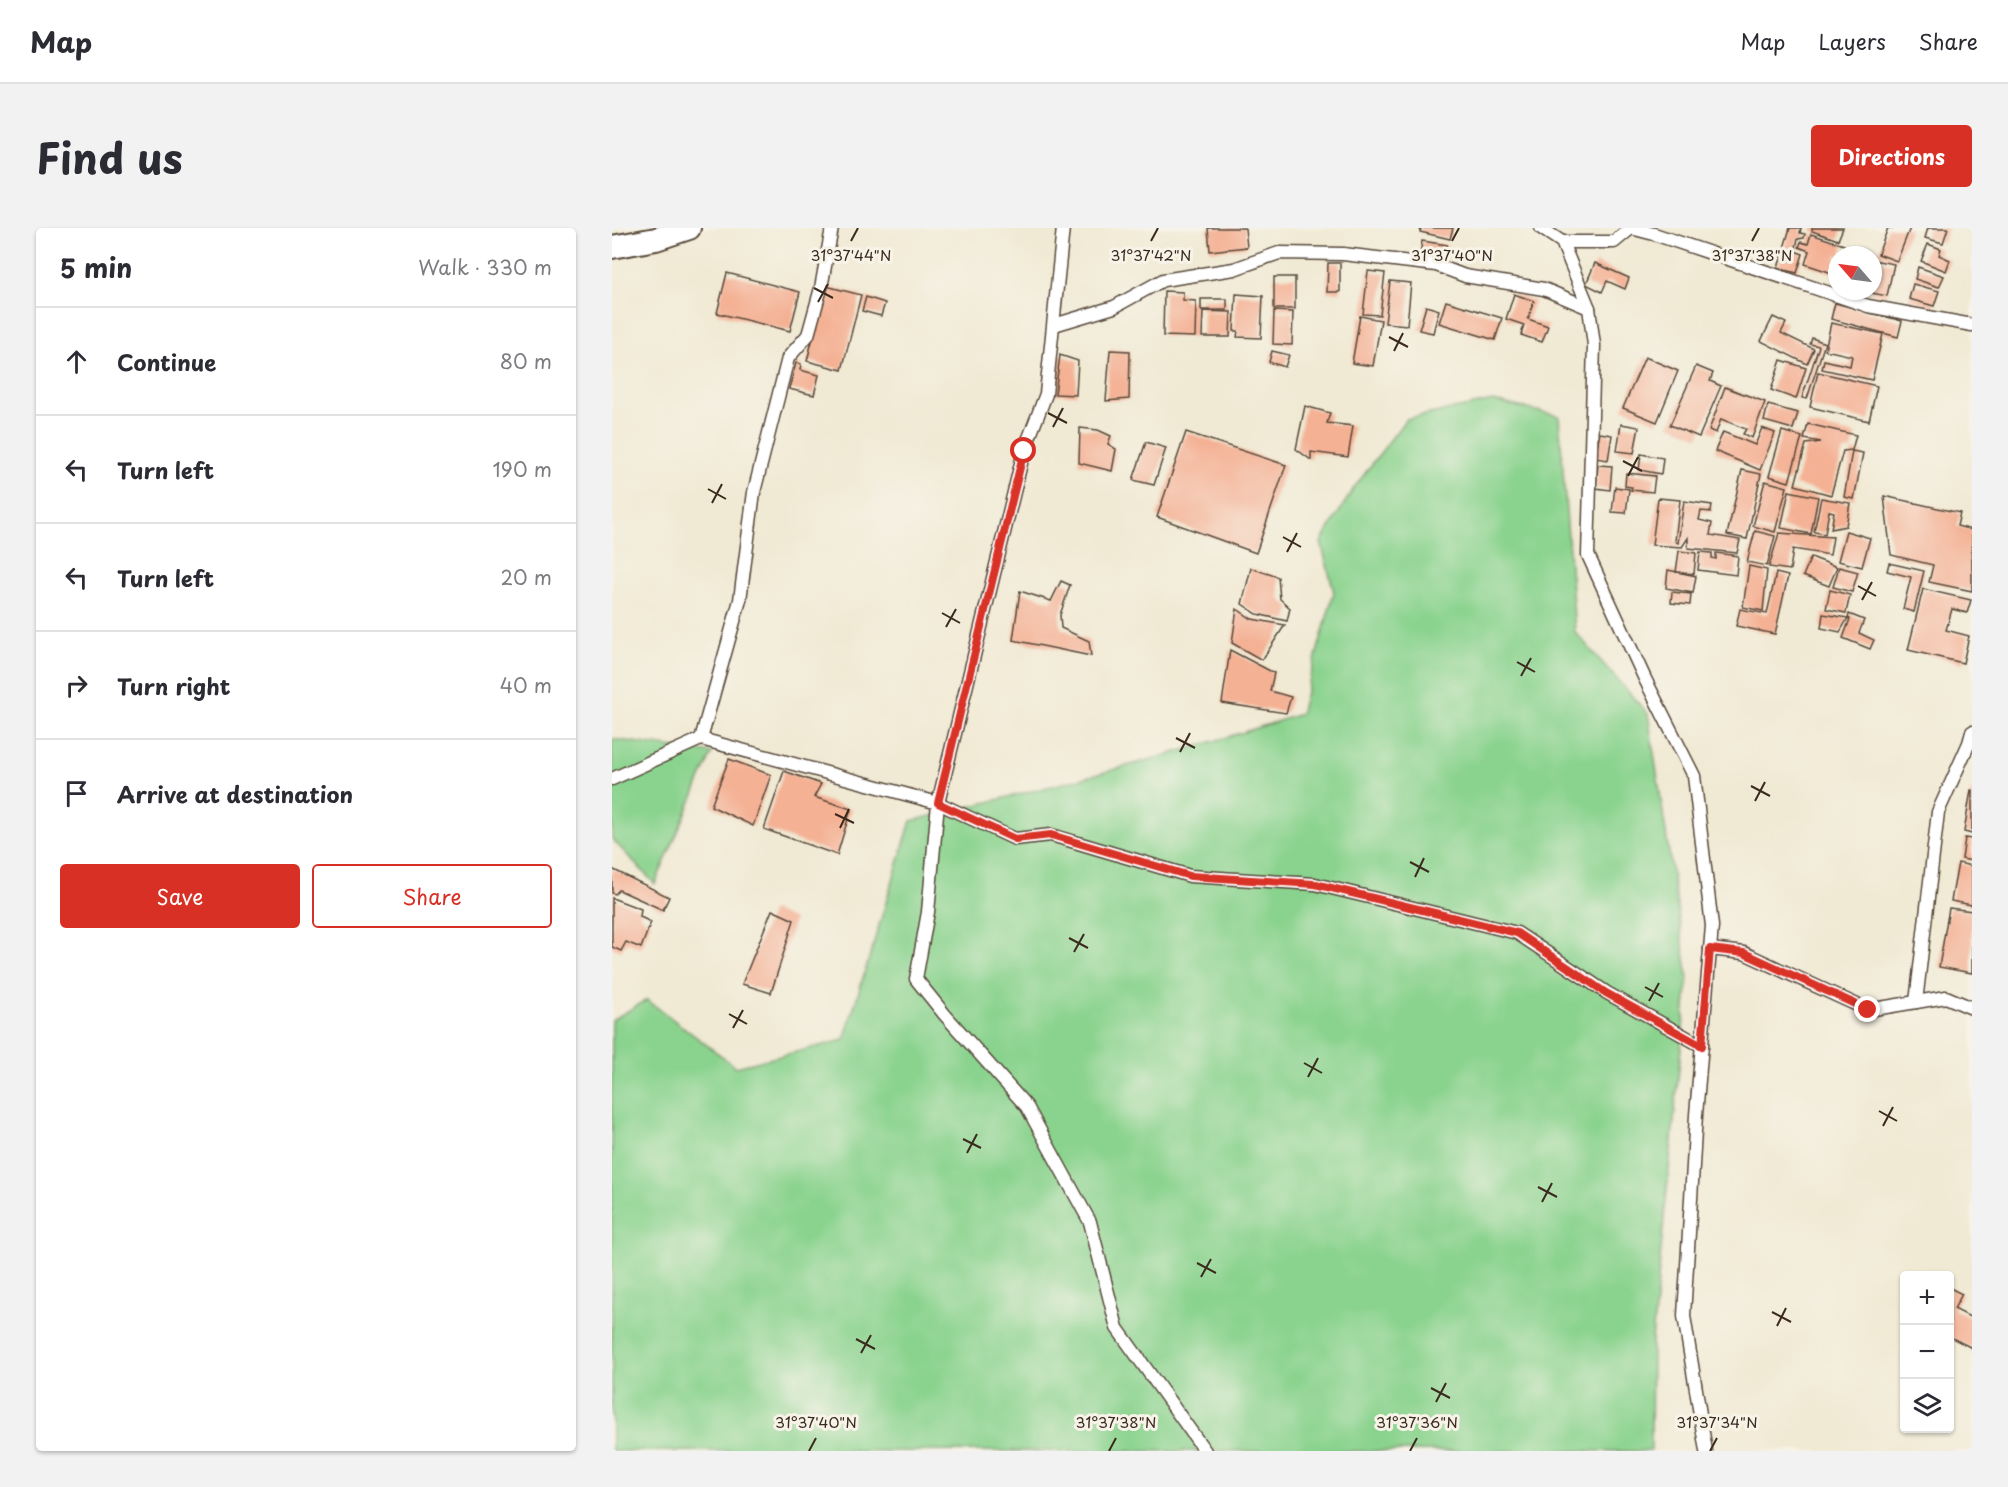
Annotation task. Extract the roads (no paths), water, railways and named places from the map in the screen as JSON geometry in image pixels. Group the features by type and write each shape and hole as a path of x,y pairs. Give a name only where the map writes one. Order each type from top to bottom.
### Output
{"street":[{"path":"612,248 656,239 689,228"}],"lane":[{"path":"701,740 740,600 754,492 789,358 808,335 821,288 832,228"},
{"path":"1063,228 1046,394 1024,451 938,803 928,912 916,979 1027,1107 1090,1222 1117,1328 1205,1451"},
{"path":"1541,228 1562,242 1614,242 1631,228 1868,306 1972,325"},
{"path":"1562,242 1589,308 1594,345 1588,555 1645,679 1694,776 1712,926 1684,1316 1706,1451"},
{"path":"1054,324 1114,307 1163,280 1234,269 1279,253 1343,254 1436,265 1465,276 1544,289 1589,308"},
{"path":"1916,1002 1938,812 1970,743 1972,732"},
{"path":"612,780 701,740 938,803 1015,839 1051,835 1190,876 1315,884 1517,933 1606,993 1702,1046"},
{"path":"1710,949 1744,953 1868,1010 1946,997 1972,1008"}]}
